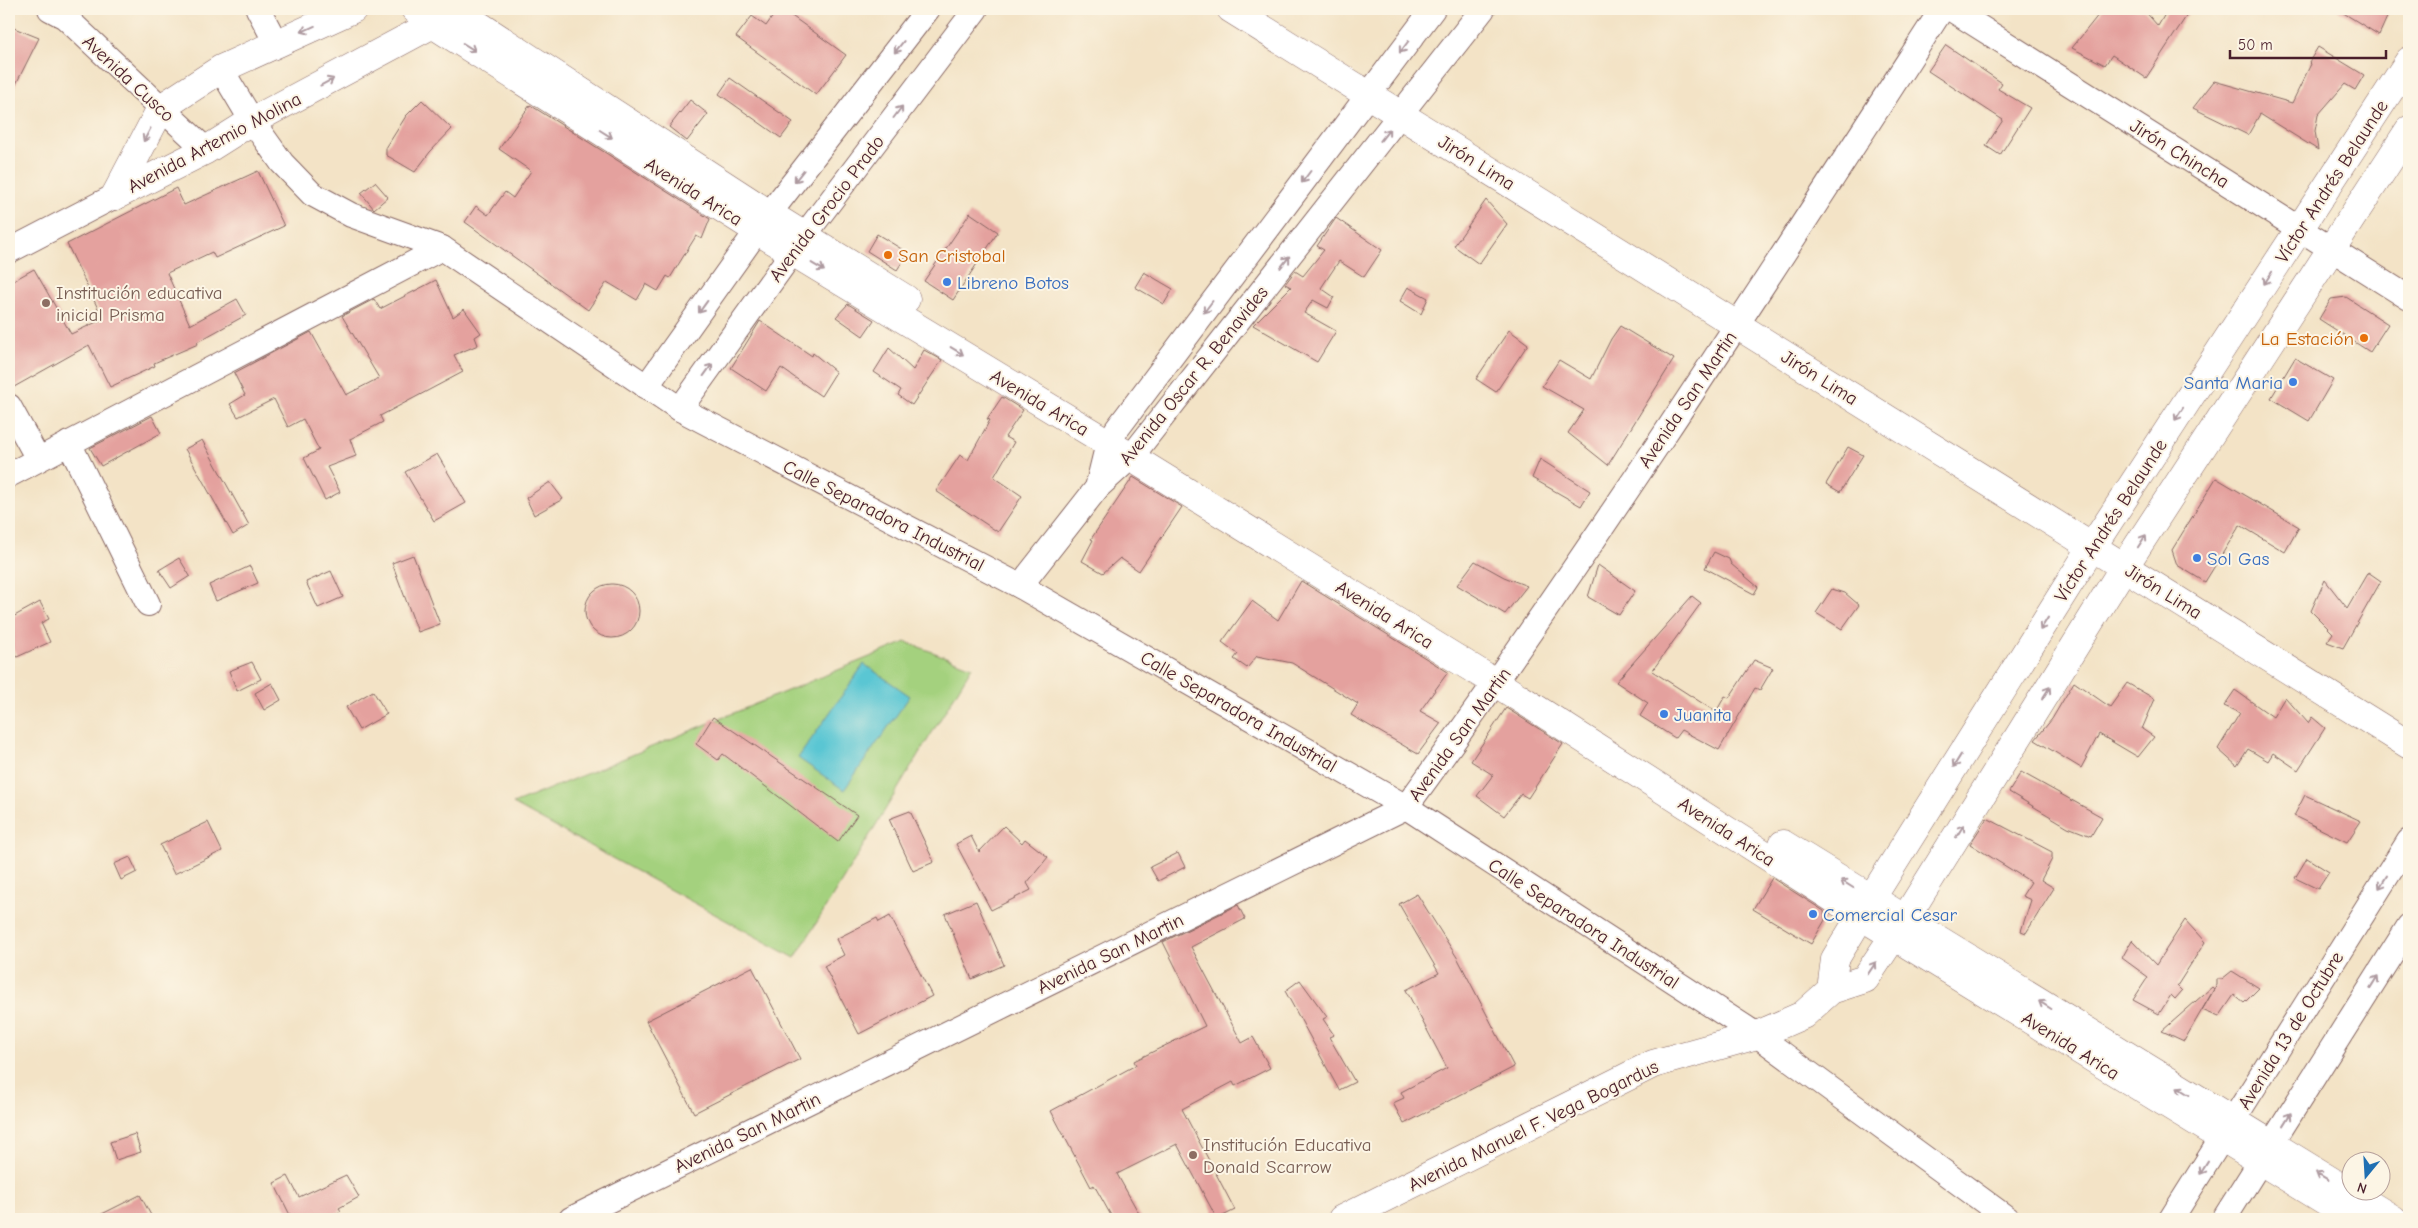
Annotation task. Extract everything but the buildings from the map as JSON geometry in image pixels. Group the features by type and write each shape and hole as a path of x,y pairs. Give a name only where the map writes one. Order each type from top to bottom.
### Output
{"street":[{"path":"258,9 276,43"},
{"name":"Avenida Artemio Molina","path":"115,196 161,108 221,69 352,9"},
{"path":"646,387 764,223 928,9"},
{"name":"Avenida Grocio Prado","path":"680,409 798,244 976,9"},
{"name":"Jirón Lima","path":"1231,9 2409,745"},
{"name":"Avenida Oscar R. Benavides","path":"1020,586 1097,488 1124,444 1368,94 1434,9"},
{"name":"Avenida Oscar R. Benavides","path":"1124,444 1401,115 1483,9"},
{"name":"Avenida San Martin","path":"571,1219 1406,807 1500,678 1737,325 1942,9"},
{"name":"Jirón Chincha","path":"1951,9 2409,298"},
{"name":"Avenida Cusco","path":"62,11 206,150"},
{"name":"Avenida Artemio Molina","path":"115,196 206,150 252,121 444,12"},
{"name":"Avenida Arica","path":"444,12 764,223 1124,444 1866,907 2266,1153 2393,1219"},
{"name":"Víctor Andrés Belaunde","path":"1831,990 1835,959 1866,907 2092,547 2409,61"},
{"name":"Calle Separadora Industrial","path":"221,69 252,121 282,163 312,194 351,215 442,248 680,409 1020,586 1406,807 1757,1035 2008,1219"},
{"name":"Víctor Andrés Belaunde","path":"1757,1035 1804,1015 1831,990 1865,979 1900,927 2124,567 2409,130"},
{"path":"9,251 115,196"},
{"path":"9,475 442,248"},
{"path":"9,406 38,459"},
{"path":"69,443 148,604"},
{"name":"Avenida 13 de Octubre","path":"2171,1219 2409,841"},
{"path":"2224,1219 2409,926"},
{"name":"Avenida Manuel F. Vega Bogardus","path":"1342,1219 1653,1064 1757,1035"},
{"name":"Avenida Arica","path":"2266,1153 2355,1219"}],"green space":[{"path":"906,642 972,667 795,958 513,804"}],"water":[{"path":"864,664 910,696 844,790 798,758"}],"place":[{"name":"San Cristobal","path":"888,255"},
{"name":"Libreno Botos","path":"947,282"},
{"name":"Institución educativa inicial Prisma","path":"46,303"},
{"name":"La Estación","path":"2364,338"},
{"name":"Santa Maria","path":"2293,382"},
{"name":"Sol Gas","path":"2197,558"},
{"name":"Juanita","path":"1664,714"},
{"name":"Comercial Cesar","path":"1813,914"},
{"name":"Institución Educativa Donald Scarrow","path":"1193,1155"}]}
